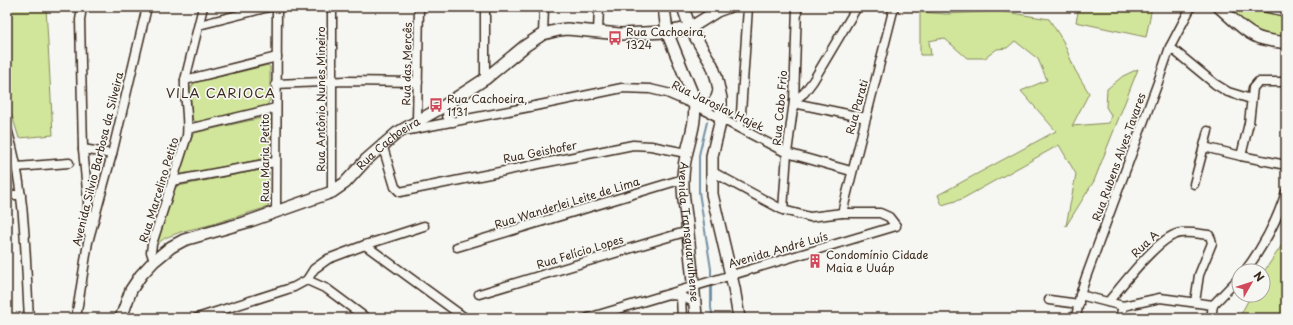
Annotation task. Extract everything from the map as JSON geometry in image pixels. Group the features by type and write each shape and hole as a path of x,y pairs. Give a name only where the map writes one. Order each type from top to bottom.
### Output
{"main road":[{"name":"Avenida Transguarulhense","path":"663,7 667,32 700,104 686,153 683,179 688,231 698,285 693,313"},
{"path":"651,33 658,22 663,7"},
{"path":"683,7 690,28 706,55 716,76 721,98 721,118 712,156 712,194 731,275 739,318"},
{"name":"Rua Cachoeira","path":"121,318 131,290 141,275 154,261 171,247 184,240 276,212 332,192 345,183 382,144 397,133 485,79 525,46 543,34 567,29 620,34 667,32 690,28 717,9 728,7"},
{"path":"1220,7 1232,12 1255,36 1286,43"},
{"path":"667,32 680,34 687,38 716,76"},
{"path":"700,104 715,102 719,89"}],"street":[{"path":"82,7 80,20 83,150 88,201 88,242"},
{"name":"Avenida Silvio Barbosa da Silveira","path":"76,318 88,242 112,154 147,7"},
{"name":"Rua Marcelino Petito","path":"154,261 152,244 188,129 184,91 185,80 203,7"},
{"path":"199,25 269,7"},
{"name":"Rua Maria Petito","path":"276,212 277,7"},
{"name":"Rua Antônio Nunes Mineiro","path":"332,7 332,192"},
{"name":"Rua das Mercês","path":"417,121 419,7"},
{"path":"485,7 485,79"},
{"path":"543,34 544,7"},
{"path":"598,32 599,7"},
{"path":"740,128 748,7"},
{"name":"Rua Cabo Frio","path":"783,210 787,153 794,102 797,7"},
{"path":"794,102 813,81 857,7"},
{"name":"Rua Parati","path":"842,213 851,171 894,7"},
{"name":"Rua Rubens Alves Tavares","path":"1076,318 1079,300 1086,277 1170,47 1191,7"},
{"path":"1263,7 1286,12"},
{"path":"1170,47 1215,84 1228,92 1251,99"},
{"path":"185,80 277,57"},
{"path":"276,84 346,81 418,82"},
{"path":"1241,156 1248,130 1253,88 1258,82 1286,82"},
{"name":"Rua Jaroslav Hajek","path":"397,133 622,88 650,89 700,104 721,118 787,153 851,171"},
{"path":"794,102 866,118"},
{"path":"448,103 447,116 453,122"},
{"path":"188,129 276,108"},
{"path":"7,129 17,167 21,195 29,318"},
{"path":"1194,184 1208,131"},
{"name":"Rua Geishofer","path":"382,144 395,187 398,191 403,192 633,146 651,146 686,153"},
{"path":"1204,147 1286,165"},
{"path":"83,150 112,154"},
{"path":"172,181 276,162"},
{"path":"17,167 69,163"},
{"path":"711,171 783,210 810,217 842,213"},
{"name":"Rua Wanderlei Leite de Lima","path":"458,247 683,179"},
{"path":"1251,263 1276,220 1286,192"},
{"path":"7,195 21,195"},
{"name":"Avenida André Luís","path":"588,318 731,275 800,257 896,226 889,217 880,212 842,213"},
{"path":"197,318 294,287 307,280 314,269 324,261 365,245 424,226"},
{"name":"Rua Felício Lopes","path":"479,294 688,231"},
{"name":"Rua A","path":"1108,302 1133,272 1156,248 1169,237 1181,232 1209,235 1211,239 1212,244 1199,275 1195,302"},
{"path":"365,245 465,318"},
{"path":"307,280 327,289 366,318"},
{"path":"1211,318 1213,305 1231,286"},
{"name":"Avenida André Luís","path":"666,294 681,296 693,313"},
{"path":"681,296 682,318"},
{"path":"1049,300 1108,302 1123,306 1160,298 1213,305"},
{"path":"1120,318 1123,306"}],"green space":[{"path":"7,7 46,7 53,135 19,138 7,100"},
{"path":"1079,7 1152,7 1146,37 1076,22"},
{"path":"1225,7 1246,7 1286,16 1286,39 1253,32"},
{"path":"999,11 1049,19 1063,41 1075,70 1089,93 1072,126 1109,123 1111,115 1106,107 1107,89 1123,76 1138,69 1094,181 1066,226 1076,174 1059,145 962,199 942,205 938,195 1056,131 1021,91 1047,80 1038,59 1015,41 1007,48 997,49 985,58 967,58 944,38 929,41 931,55 920,55 920,12 946,14"},
{"path":"268,65 270,67 270,100 266,107 198,122 194,121 192,118 190,89 194,83"},
{"path":"270,116 270,153 268,158 181,175 179,173 194,133"},
{"path":"265,169 269,172 268,207 206,226 183,231 165,238 157,244 173,189 178,186"},
{"path":"1286,239 1286,318 1239,318 1247,303 1271,303 1271,263 1270,263"}],"waterway":[{"path":"707,122 699,155 699,192 711,269 711,279"},
{"path":"711,284 711,308 713,318"}],"place":[{"name":"Rua Cachoeira, 1324","path":"615,38"},
{"name":"Rua Cachoeira, 1131","path":"436,105"},
{"name":"Condomínio Cidade Maia e Uuáp","path":"815,261"}],"district":[{"name":"VILA CARIOCA","path":"221,93"}]}
